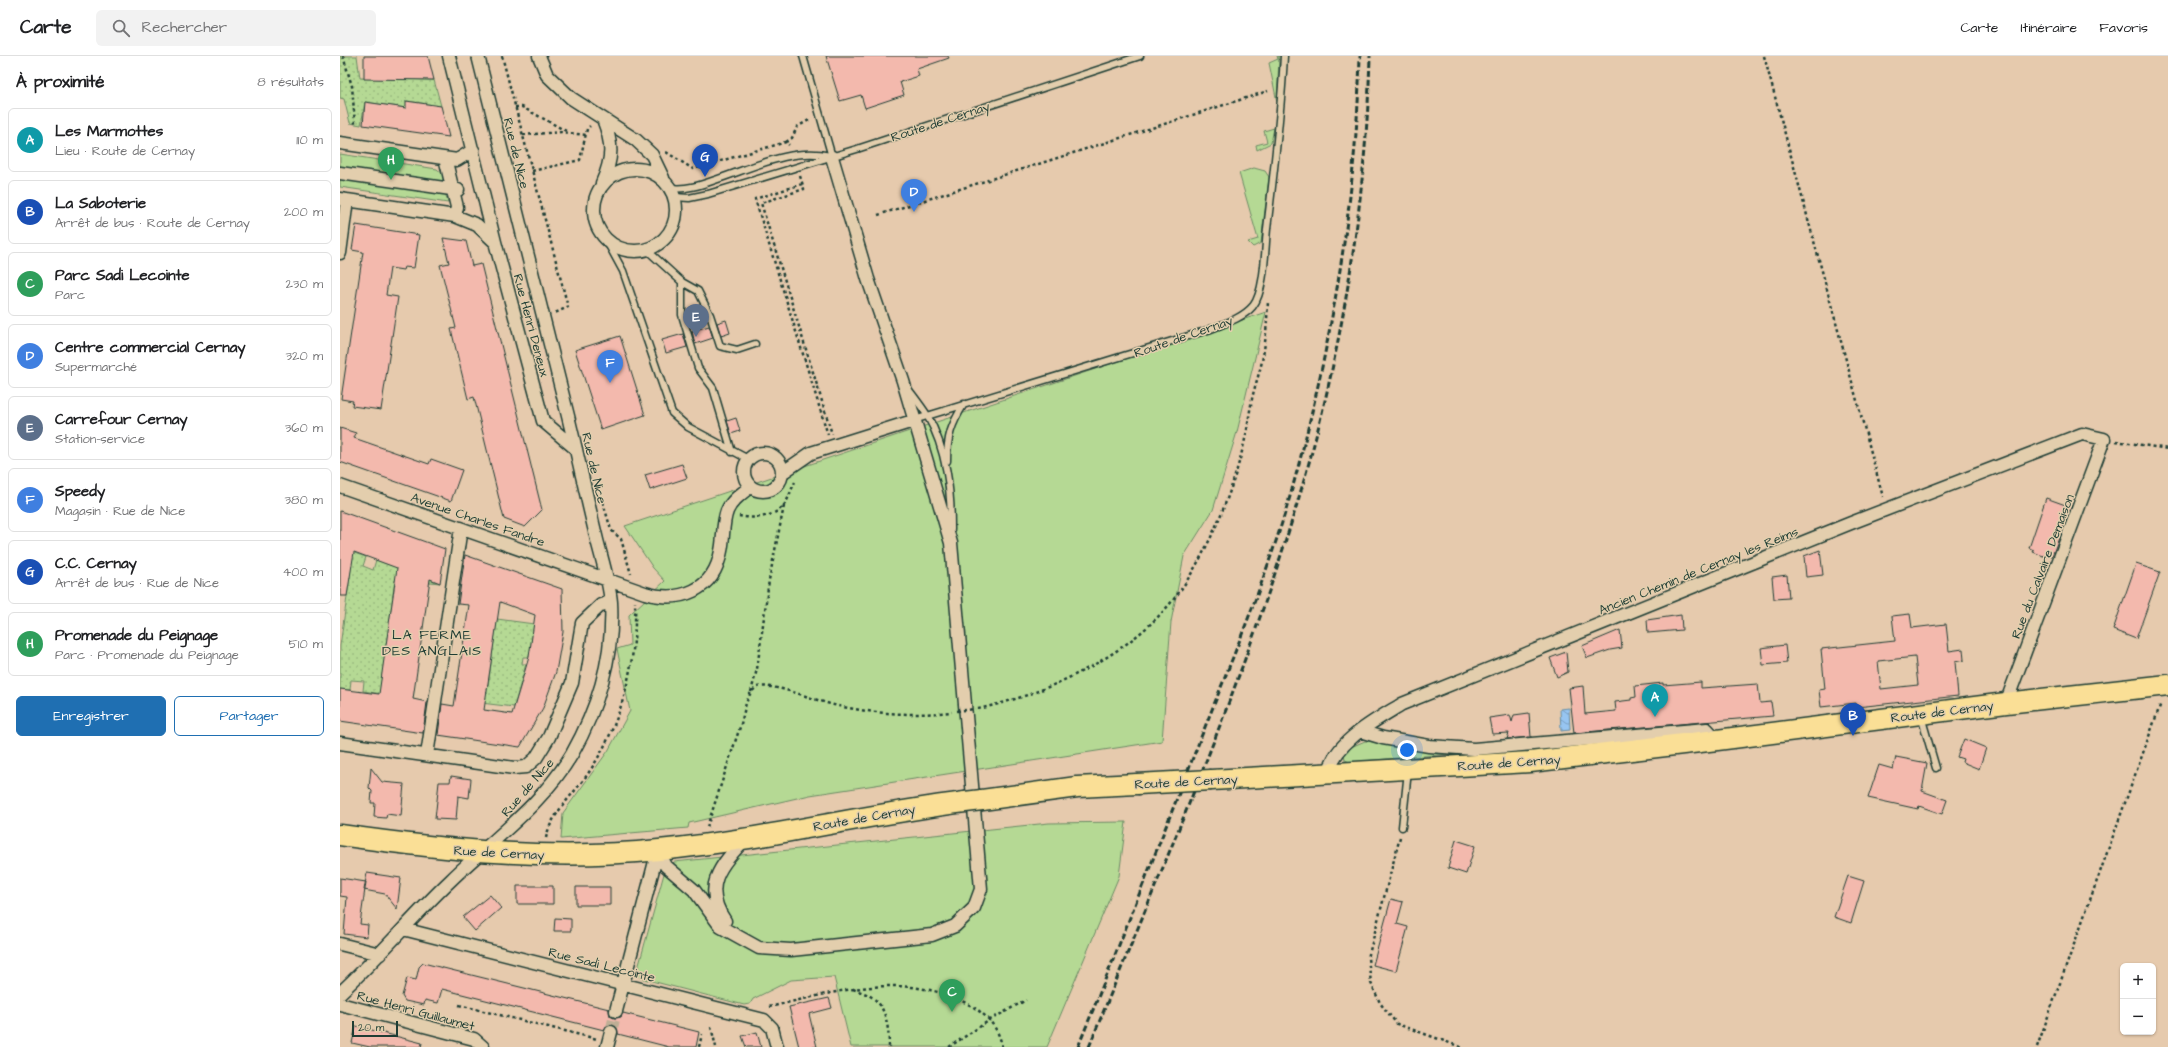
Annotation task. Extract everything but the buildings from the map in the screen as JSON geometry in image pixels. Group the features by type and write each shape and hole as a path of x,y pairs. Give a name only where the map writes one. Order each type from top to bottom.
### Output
{"main road":[{"name":"Route de Cernay","path":"658,850 745,839 841,820 1077,787 1530,762 2006,703 2164,686"},
{"name":"Rue de Cernay","path":"340,835 481,852 614,854 658,850"}],"street":[{"name":"Rue Henri Deneux","path":"449,56 495,242 543,421 576,449"},
{"name":"Rue de Nice","path":"340,993 481,852 534,804 561,771 580,737 597,701 602,683 609,643 610,602 606,579 576,449 478,56"},
{"path":"539,56 547,75 571,98 636,140 652,155 663,179 673,192 677,208 672,229 657,245 647,250 636,252 624,250 614,246 605,238 597,226 594,213 595,199 611,162 610,137 603,119"},
{"path":"340,143 457,160 473,150"},
{"path":"658,850 666,866 694,890 721,927 738,938 759,948 791,950 932,935 955,926 974,908 981,889 978,838 951,543 913,421 903,381 868,279 832,157"},
{"path":"444,158 455,190 457,206 455,216"},
{"path":"601,186 619,172 630,169 647,171 663,179"},
{"path":"340,173 455,190"},
{"path":"340,253 344,200 455,216 477,225 495,242"},
{"path":"782,473 812,453 913,421"},
{"name":"Ancien Chemin de Cernay les Reims","path":"1329,773 1330,764 1343,746 1360,731 1402,704 1887,509 2082,434 2104,439"},
{"name":"Rue du Calvaire Demaison","path":"2006,703 2104,439"},
{"path":"758,453 770,454 779,462 782,473 778,484 767,491 761,492 750,487 746,482 743,470 748,459 758,453"},
{"name":"Avenue Charles Fandre","path":"340,486 658,597 689,594 710,578 716,569 722,549 727,512"},
{"path":"727,512 733,501 750,487"},
{"path":"427,755 461,528"},
{"path":"340,743 520,769 526,767 536,758 564,706 572,683 582,623 588,615 601,605 610,602"},
{"name":"Route de Cernay","path":"1360,731 1383,738 1429,746 1474,749 1707,729 1717,740"},
{"path":"738,938 723,919 717,906 714,894 714,880 724,862 745,839"},
{"path":"616,1011 658,850"},
{"name":"Rue Sadi Lecointe","path":"403,929 760,1018"},
{"path":"340,944 380,954"},
{"name":"Rue Henri Guillaumet","path":"340,1004 474,1039 483,1047"},
{"path":"760,1018 770,1024 777,1047"}],"lane":[{"path":"673,192 698,186 796,154 814,153 832,157 803,56"},
{"name":"Route de Cernay","path":"673,192 689,198 708,194 832,157 1140,56"},
{"name":"Route de Cernay","path":"913,421 927,415 1208,330 1243,316 1254,305 1259,293 1281,106 1284,56"},
{"path":"605,238 623,271 672,413 688,427 732,452 748,459"},
{"path":"647,250 682,282 698,291 710,315 720,346 737,350 755,344"},
{"path":"682,282 682,315 698,368 713,388 732,452"},
{"path":"903,381 927,415 947,469"},
{"path":"951,543 951,503 947,469 947,442 953,423 964,404"},
{"path":"1920,714 1936,768"},
{"path":"1402,827 1408,769"}],"path":[{"path":"343,56 352,86 356,124"},
{"path":"502,56 568,307 555,312 557,319"},
{"path":"1764,56 1887,509"},
{"path":"878,215 1268,91"},
{"path":"516,107 522,107 568,132"},
{"path":"786,142 792,138 797,127 820,117"},
{"path":"522,135 568,132 586,135"},
{"path":"802,184 804,189 761,203 834,446 754,199 802,184"},
{"path":"751,692 757,687 775,687 835,705 902,715 923,715 976,709 1025,697 1071,677 1130,640 1155,620 1182,589 1205,548 1227,498 1246,436 1251,404 1262,361 1268,299 1259,293"},
{"path":"2104,439 2168,449"},
{"path":"702,844 757,669 769,580 784,506 795,480"},
{"path":"603,500 611,530"},
{"path":"727,512 748,518 769,516 784,506"},
{"path":"2037,1047 2161,705 2164,686"},
{"path":"1402,827 1368,958 1371,983 1380,1003 1397,1024 1461,1047"},
{"path":"760,1018 768,1007 853,989 886,985 920,987 949,994 981,1011 990,1020 1000,1039 1002,1047"},
{"path":"853,989 875,999 884,1013 889,1034 889,1047"},
{"path":"949,1047 990,1020 1026,1000"},
{"path":"459,1005 609,1040"},
{"path":"710,1027 716,1047"},
{"path":"699,1047 702,1034"}],"green space":[{"path":"340,56 357,56 360,78 434,80 441,106 407,101 406,108 365,102 361,125 350,123 344,99 340,98"},
{"path":"1277,56 1279,56 1277,102 1269,63 1278,59"},
{"path":"1274,128 1271,143 1257,150 1256,145 1267,142 1264,131"},
{"path":"340,154 437,169 443,174 443,185 448,203 340,187"},
{"path":"1254,168 1265,171 1269,177 1261,243 1253,247 1248,242 1258,239 1239,173"},
{"path":"1266,312 1237,432 1213,510 1184,556 1171,622 1162,741 810,795 689,823 688,828 561,839 563,813 608,751 630,711 617,649 630,645 629,615 665,581 653,568 625,526"},
{"path":"340,548 366,557 363,566 373,570 376,560 440,583 430,582 429,584 395,580 381,684 414,689 413,699 363,691 364,681 351,680 350,690 340,689 340,646 352,562"},
{"path":"497,619 534,624 529,657 523,657 522,664 526,664 514,707 481,703 483,692 487,693"},
{"path":"1365,741 1449,754 1350,762 1345,760 1344,753 1351,747"},
{"path":"1126,822 1119,876 1047,1047 851,1047 834,977 791,980 753,999 750,1004 744,1005 640,978 637,972 665,870 674,862 1049,823"}],"water":[{"path":"1569,708 1570,730 1561,731 1560,709"}],"tunnel":[{"path":"611,1032 616,1011"}],"railway":[{"path":"1078,1047 1253,606 1275,544 1294,482 1320,377 1340,271 1353,164 1358,110 1360,56"},
{"path":"1089,1047 1175,839 1230,700 1280,559 1317,435 1340,328 1358,219 1368,110 1370,56"}],"place":[{"name":"C.C. Cernay","path":"705,177"},
{"name":"Promenade du Peignage","path":"391,180"},
{"name":"Centre commercial Cernay","path":"914,212"},
{"name":"Carrefour Cernay","path":"696,337"},
{"name":"Speedy","path":"610,383"},
{"name":"Les Marmottes","path":"1655,717"},
{"name":"La Saboterie","path":"1853,736"},
{"name":"Parc Sadi Lecointe","path":"952,1012"}],"district":[{"name":"LA FERME DES ANGLAIS","path":"432,642"}]}
